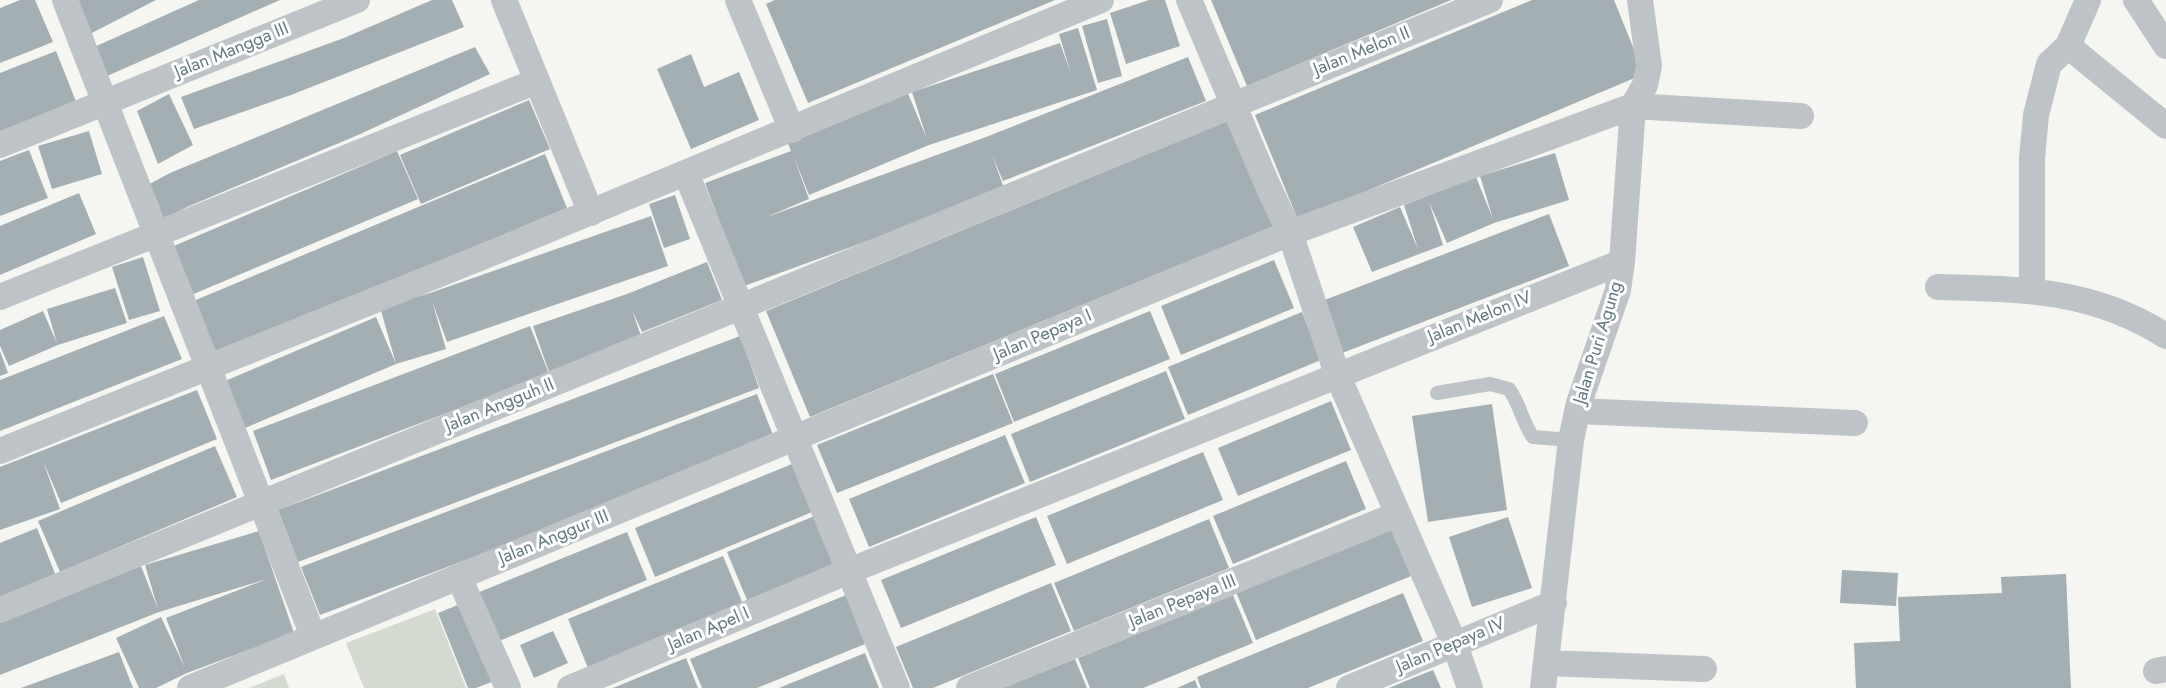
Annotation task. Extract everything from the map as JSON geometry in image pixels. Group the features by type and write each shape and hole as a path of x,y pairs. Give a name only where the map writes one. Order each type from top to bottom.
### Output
{"street":[{"path":"64,0 107,103 209,366 259,504 313,636"},
{"name":"Jalan Mangga III","path":"0,145 357,0"},
{"path":"504,0 591,213"},
{"path":"738,0 792,130"},
{"path":"0,450 792,130 1072,6 1101,0"},
{"path":"1189,0 1290,233 1337,374 1396,515 1455,645 1470,688"},
{"name":"Jalan Melon II","path":"741,307 1490,0"},
{"name":"Jalan Puri Agung","path":"1543,688 1571,440 1577,411 1618,290 1622,262 1634,106 1645,86 1649,66 1640,0"},
{"path":"2032,290 2032,158 2036,115 2049,64 2068,46 2088,0"},
{"path":"2136,0 2166,46"},
{"path":"2068,46 2166,126"},
{"path":"0,297 537,81"},
{"path":"1634,106 1801,116"},
{"name":"Jalan Pepaya I","path":"795,439 1290,233 1634,106"},
{"path":"686,173 897,688"},
{"name":"Jalan Melon IV","path":"849,571 1622,262"},
{"path":"1938,287 2032,290 2090,301 2166,336"},
{"name":"Jalan Angguh II","path":"0,610 741,307"},
{"path":"1577,411 1855,423"},
{"name":"Jalan Anggur III","path":"190,688 795,439"},
{"name":"Jalan Pepaya III","path":"969,688 1396,515"},
{"name":"Jalan Apel I","path":"570,688 849,571"},
{"path":"459,577 508,688"},
{"name":"Jalan Pepaya IV","path":"1349,688 1554,603"},
{"path":"1546,663 1704,669"}],"lane":[{"path":"1437,393 1490,384 1509,388 1519,402 1525,426 1533,437 1571,440"}],"shaded area":[{"path":"435,609 466,688 364,688 346,643"},
{"path":"284,674 289,688 249,688"}],"building":[{"path":"20,0 35,0 53,42 0,63 0,8"},
{"path":"70,0 156,0 84,37"},
{"path":"199,0 280,0 107,76 92,48"},
{"path":"432,0 452,0 464,27 291,95 194,129 181,97 344,38"},
{"path":"775,0 1055,0 808,103 766,4"},
{"path":"1149,0 1165,0 1180,46 1126,64 1110,13"},
{"path":"1211,0 1451,0 1247,86"},
{"path":"1532,0 1614,0 1644,74 1298,220 1255,115"},
{"path":"1107,19 1122,76 1098,83 1082,26"},
{"path":"1078,28 1097,90 929,145 809,195 793,155 809,199 764,218 986,137 1188,57 1206,101 1003,181 992,155 1005,191 744,286 705,183 791,151 787,141 907,91 927,139 912,92 1060,43 1071,74 1059,34"},
{"path":"475,47 490,74 358,135 187,207 159,222 144,187 170,173"},
{"path":"56,51 77,104 0,134 0,73"},
{"path":"691,54 704,87 739,72 759,120 691,149 657,69"},
{"path":"169,94 193,145 158,164 137,111"},
{"path":"529,100 550,149 421,204 400,155"},
{"path":"1235,118 1279,224 810,417 766,311"},
{"path":"89,131 102,174 52,189 38,146"},
{"path":"29,150 48,198 0,216 0,161"},
{"path":"397,151 418,199 189,296 169,248"},
{"path":"1555,153 1569,200 1494,223 1447,243 1429,202 1443,245 1372,272 1353,227 1400,207 1418,249 1404,205 1476,177 1493,219 1480,176"},
{"path":"545,154 567,208 214,356 191,302"},
{"path":"79,193 96,234 0,275 0,226"},
{"path":"675,195 690,239 664,248 649,204"},
{"path":"1549,214 1569,266 1342,353 1322,301"},
{"path":"651,216 668,266 447,342 432,301 446,349 396,364 380,307 430,293"},
{"path":"143,257 160,311 129,320 112,267"},
{"path":"1274,260 1294,308 1181,355 1161,306"},
{"path":"707,262 722,300 642,332 632,310 642,339 549,372 533,326 627,294"},
{"path":"115,288 127,323 58,345 9,366 0,346 0,330 43,311 57,343 47,309"},
{"path":"1150,311 1170,359 1014,422 995,374"},
{"path":"1302,312 1321,360 1188,415 1168,367"},
{"path":"164,316 182,359 0,431 0,380"},
{"path":"376,317 396,364 245,428 225,381"},
{"path":"530,326 549,374 271,480 253,431"},
{"path":"740,336 759,388 298,562 278,510"},
{"path":"0,351 8,373 0,376"},
{"path":"1166,371 1185,419 1030,482 1011,434"},
{"path":"993,374 1013,423 837,493 817,445"},
{"path":"197,390 217,439 61,503 43,461 60,509 0,530 0,467"},
{"path":"757,394 776,443 320,615 301,567"},
{"path":"1331,401 1351,450 1238,496 1218,448"},
{"path":"1492,404 1507,510 1428,522 1412,416"},
{"path":"1005,435 1025,483 869,547 849,499"},
{"path":"215,446 237,497 60,572 38,521"},
{"path":"1203,452 1223,500 1067,564 1047,516"},
{"path":"1346,461 1366,509 1233,564 1213,516"},
{"path":"797,462 817,510 655,577 635,528"},
{"path":"817,515 837,563 747,600 727,552"},
{"path":"1036,517 1056,565 901,628 881,580"},
{"path":"1508,517 1532,588 1472,607 1449,537"},
{"path":"1209,519 1229,568 1074,631 1054,583"},
{"path":"37,528 56,576 0,598 0,543"},
{"path":"1391,528 1411,576 1256,640 1236,592"},
{"path":"259,531 294,633 187,673 156,688 139,688 116,638 161,617 185,668 166,618 267,579 159,612 0,675 0,622 141,566 158,609 145,565"},
{"path":"627,532 647,580 492,644 472,595"},
{"path":"723,556 743,604 588,668 568,619"},
{"path":"1842,570 1898,573 1896,606 1840,603"},
{"path":"2066,574 2071,688 1856,688 1854,643 1900,641 1898,597 2002,593 2001,577"},
{"path":"1051,583 1071,631 933,688 913,688 896,647"},
{"path":"1403,593 1423,641 1308,688 1201,688 1197,677"},
{"path":"846,595 865,644 757,688 702,688 690,659"},
{"path":"1233,595 1253,643 1143,688 1090,688 1078,658"},
{"path":"465,602 497,680 476,688 468,688 438,613"},
{"path":"553,631 568,663 534,678 520,645"},
{"path":"119,652 133,688 21,688 51,677"},
{"path":"865,653 879,688 779,688 823,670"},
{"path":"686,658 698,688 613,688 664,667"},
{"path":"1075,659 1087,688 1003,688"},
{"path":"1433,670 1441,688 1389,688 1413,678"},
{"path":"1195,680 1198,688 1177,688"}]}
